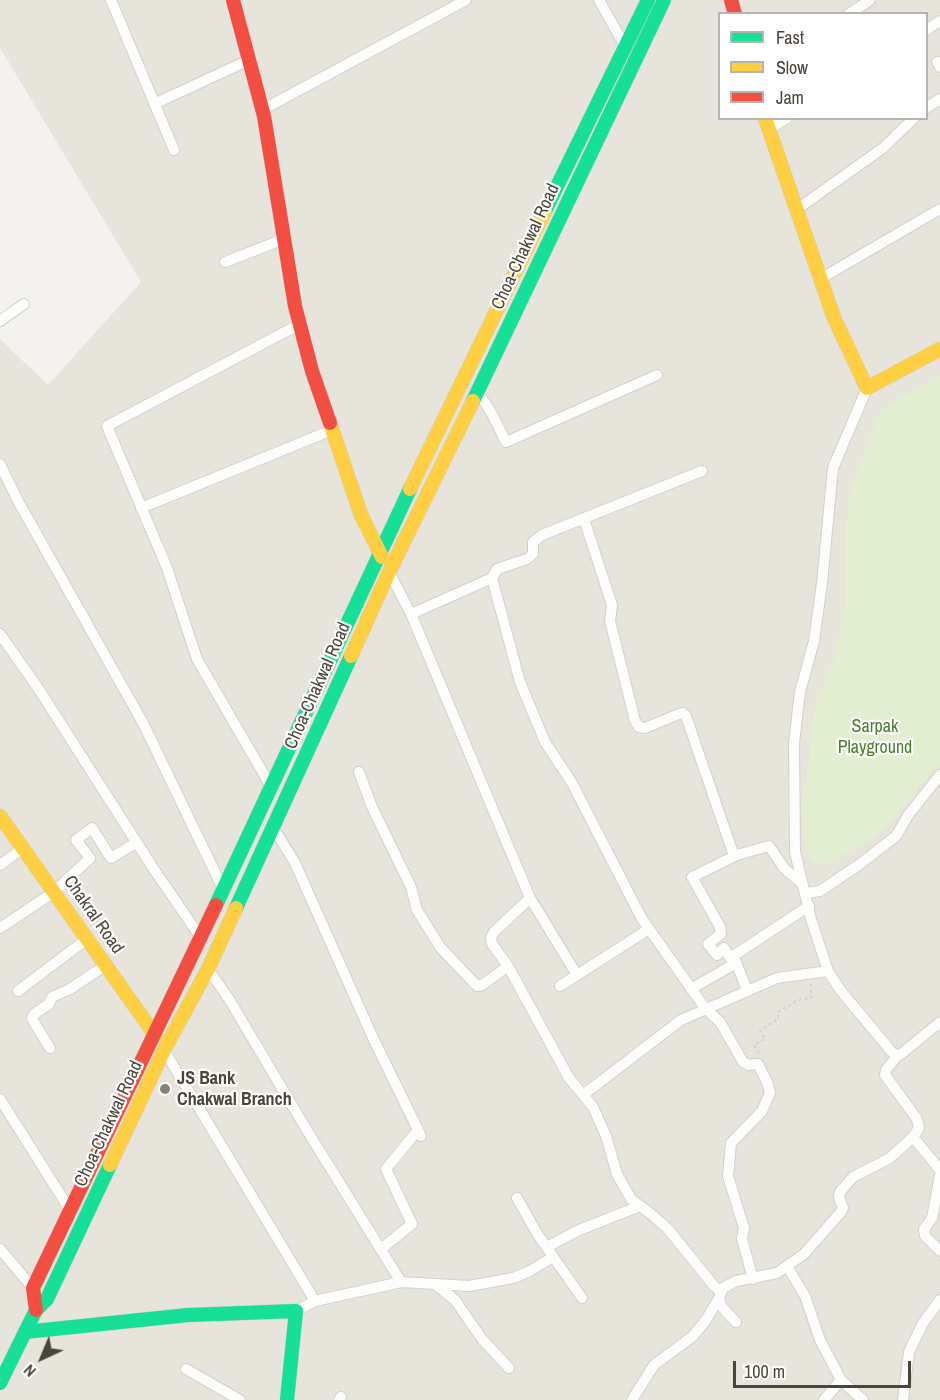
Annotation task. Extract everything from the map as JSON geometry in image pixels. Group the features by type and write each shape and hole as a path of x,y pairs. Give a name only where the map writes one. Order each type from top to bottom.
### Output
{"main road":[{"path":"36,1310 33,1288 201,938 380,552 648,0"},
{"name":"Choa-Chakwal Road","path":"0,1383 36,1310 47,1299 164,1050 208,969 389,572 478,392 664,0"},
{"path":"237,2 262,110 300,324 312,371 361,515 389,572"},
{"path":"767,124 834,318 867,388 940,349"},
{"name":"Chakral Road","path":"0,816 155,1035"},
{"path":"25,1332 188,1316 296,1311 287,1400"}],"street":[{"path":"111,0 174,150"},
{"path":"262,110 466,0"},
{"path":"599,0 625,46"},
{"path":"852,12 870,0"},
{"path":"154,104 249,60"},
{"path":"796,210 883,148 912,120"},
{"path":"820,279 940,209"},
{"path":"225,262 284,239"},
{"path":"0,321 24,304"},
{"path":"270,785 197,659 166,568 107,426 300,324"},
{"path":"478,392 492,412 506,442 657,375"},
{"path":"867,388 833,468 814,641 800,692 794,743 795,852 803,888 828,971 841,991 897,1056"},
{"path":"141,508 332,430"},
{"path":"0,464 18,501 143,723 223,889"},
{"path":"411,614 492,578 497,569 527,560 533,554 534,542 537,538 702,471"},
{"path":"584,519 612,605 610,621 635,721 639,727 645,728 683,713 686,716 734,856"},
{"path":"389,572 411,614 530,898 577,975"},
{"path":"492,578 520,682 545,742 572,783 642,919 705,1008 720,1022 743,1062 749,1065 758,1064 767,1082 770,1093 762,1111 731,1143 728,1176 744,1228 742,1239 753,1279"},
{"path":"0,634 38,688 201,938"},
{"path":"359,772 372,807 411,887 417,910 440,947 477,986 482,985 508,966"},
{"path":"747,990 735,960 730,958 724,948 717,955 708,944 721,934 720,927 693,877 734,856 769,846 784,868 803,888 820,891 896,836 909,813 938,783"},
{"path":"273,827 295,863 373,1038 420,1133 386,1169 412,1224 381,1249"},
{"path":"0,928 54,892 90,858 76,840 92,828 111,858 137,842"},
{"path":"0,865 23,848"},
{"path":"530,898 494,932 491,938 492,944 508,966 569,1078 593,1107 606,1136 616,1174 631,1199 668,1228 714,1286 720,1295 721,1306 736,1322"},
{"path":"691,989 735,960 808,906"},
{"path":"560,986 649,929"},
{"path":"18,991 87,939"},
{"path":"50,1048 35,1024 33,1014 49,1004 52,997 106,965"},
{"path":"208,969 229,999 401,1282"},
{"path":"583,1095 681,1020 777,978 828,971"},
{"path":"632,1400 654,1365 693,1336 706,1320 720,1295 736,1281 777,1273 804,1254 841,1212 843,1208 840,1192 853,1177 890,1158 913,1137 920,1128 917,1119 885,1075 886,1070 897,1056 940,1022"},
{"path":"164,1050 315,1300"},
{"path":"0,1099 70,1210"},
{"path":"913,1137 940,1170"},
{"path":"940,1175 932,1218 924,1230 925,1236 940,1251"},
{"path":"517,1198 582,1298"},
{"path":"547,1247 579,1230 640,1206"},
{"path":"0,1249 33,1288"},
{"path":"296,1311 315,1300 401,1282 469,1286 513,1278 554,1257"},
{"path":"787,1266 805,1296 820,1340 841,1380 863,1400"},
{"path":"434,1284 455,1300 482,1339 509,1368"},
{"path":"903,1400 909,1352 923,1323 940,1300"},
{"path":"186,1369 240,1400"},
{"path":"824,1400 841,1380"}],"path":[{"path":"758,1064 760,1056 754,1045 765,1039 760,1031 778,1019 778,1012 798,1000 812,998 810,974"}],"shaded area":[{"path":"0,0 940,0 940,1400 0,1400 0,339 48,385 141,282 0,48"}],"green space":[{"name":"Sarpak Playground","path":"940,375 940,763 889,823 868,841 824,865 811,861 804,840 801,806 817,698 833,662 846,604 845,542 849,491 880,410"}],"traffic: fast":[{"path":"545,211 648,0"},
{"path":"473,401 664,0"},
{"path":"216,905 410,489"},
{"path":"236,908 351,656"},
{"path":"0,1383 36,1310 47,1299 110,1165"},
{"path":"25,1332 188,1315 296,1311 287,1400"}],"traffic: slow":[{"path":"766,120 834,318 867,388 940,349"},
{"path":"410,489 545,211"},
{"path":"351,656 389,572 473,401"},
{"path":"330,423 361,515 382,557"},
{"path":"0,816 155,1035"},
{"path":"110,1165 164,1050 208,969 236,908"}],"traffic: jam":[{"path":"233,0 264,116 295,306 312,371 330,423"},
{"path":"731,0 734,12"},
{"path":"36,1310 33,1288 216,905"}],"place":[{"name":"JS Bank Chakwal Branch","path":"165,1089"}]}
